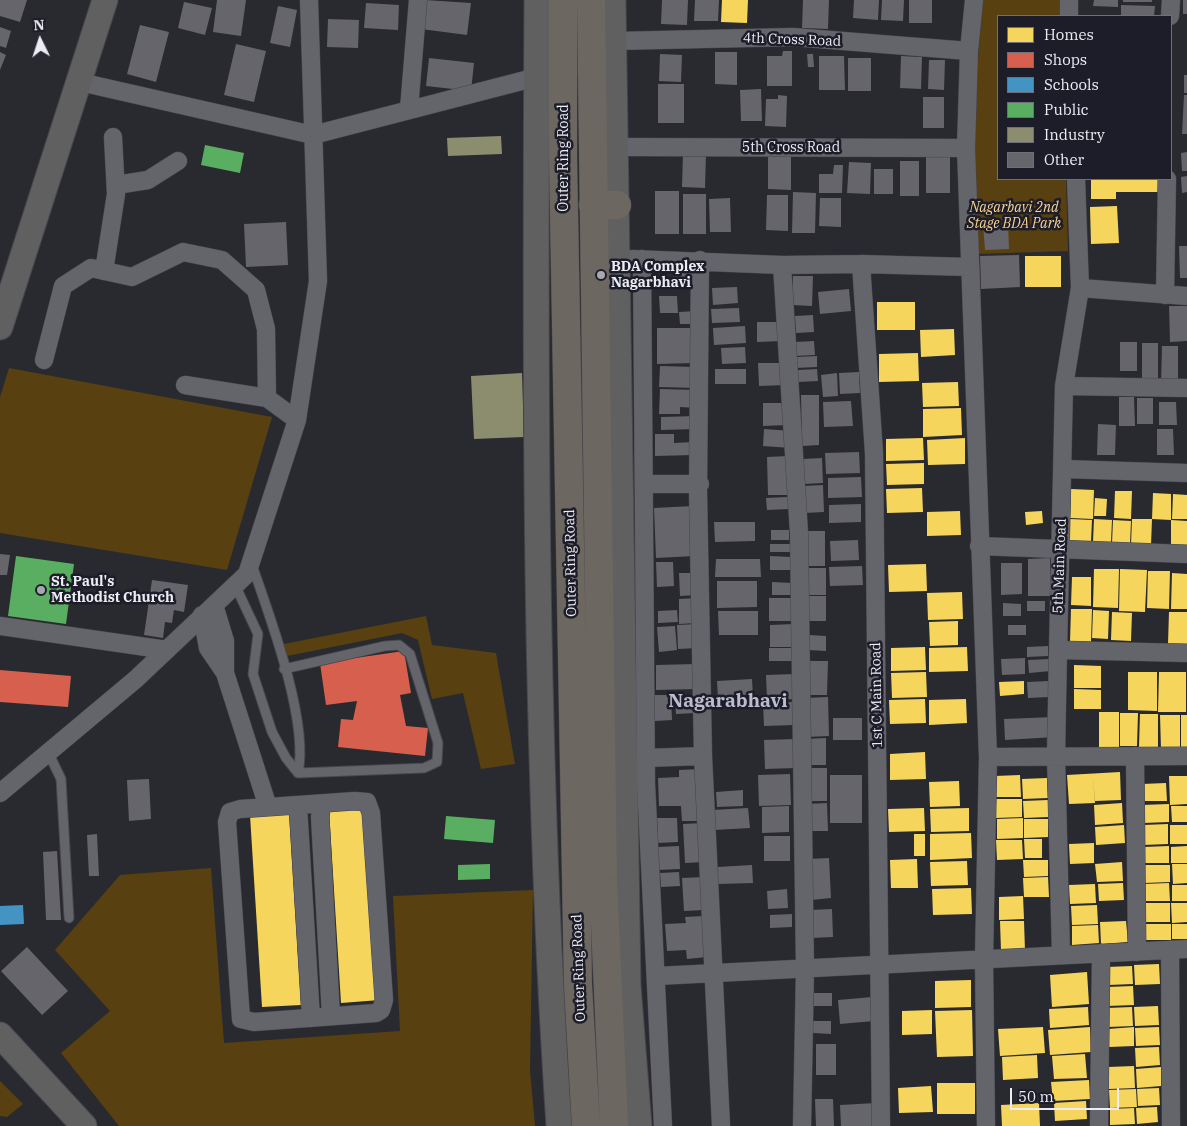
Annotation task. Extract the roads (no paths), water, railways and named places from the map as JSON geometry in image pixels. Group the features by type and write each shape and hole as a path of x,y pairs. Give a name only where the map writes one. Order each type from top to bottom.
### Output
{"highway":[{"name":"Outer Ring Road","path":"564,0 563,157 578,975 586,1126"},
{"name":"Outer Ring Road","path":"591,0 605,205 602,869 614,1126"}],"street":[{"path":"0,327 105,0"},
{"path":"0,793 136,679 247,574 297,420 318,281 309,0"},
{"path":"409,110 418,0"},
{"path":"537,0 536,441 543,834 559,1126"},
{"path":"613,0 615,147 605,205 630,259 645,484 646,758 663,1126"},
{"path":"974,0 969,51 966,148 988,757 984,959 986,1126"},
{"path":"1069,0 1069,15"},
{"path":"1170,15 1171,0"},
{"name":"4th Cross Road","path":"615,41 793,38 969,51"},
{"path":"80,82 313,135 537,77"},
{"path":"104,271 116,194 112,137"},
{"name":"5th Cross Road","path":"615,147 966,148"},
{"path":"116,185 148,180 178,161"},
{"name":"5th Main Road","path":"1061,956 1056,756 1058,650 1064,469 1064,386 1080,288 1076,180"},
{"path":"1165,295 1167,180"},
{"path":"44,360 63,286 91,268 132,277 183,252 222,260 256,290 266,329 267,398"},
{"path":"630,259 700,260 782,265 861,264 969,267"},
{"path":"630,259 628,985 639,1126"},
{"path":"700,260 703,756 721,1126"},
{"name":"1st C Main Road","path":"861,264 874,453 881,965 881,1126"},
{"path":"782,265 799,533 805,969 802,1126"},
{"path":"1080,288 1187,296"},
{"path":"185,385 267,398 297,420"},
{"path":"1064,386 1187,388"},
{"path":"1064,469 1187,473"},
{"path":"645,484 700,484"},
{"path":"979,546 1187,554"},
{"path":"208,610 225,641 225,672 268,807"},
{"path":"0,626 167,650"},
{"path":"1058,650 1187,653"},
{"path":"646,758 703,756"},
{"path":"1135,756 1137,952"},
{"path":"988,757 1187,756"},
{"path":"367,802 371,813 384,1000 381,1010 376,1013 254,1022 241,1019 227,822 230,812 268,807 298,806 367,802"},
{"path":"322,804 320,817 332,1016"},
{"path":"298,806 311,1018"},
{"path":"657,976 1179,949 1172,1126"},
{"path":"1099,1126 1101,954"},
{"path":"0,1035 84,1126"}],"lane":[{"path":"251,562 274,628 298,730 302,756 298,773"},
{"path":"235,585 258,634 253,674 272,732 286,758 298,773"},
{"path":"284,669 385,646 399,646 410,654 438,743 438,762 424,768 298,773"},
{"path":"48,752 62,780 69,918"}],"place":[{"name":"BDA Complex Nagarbhavi","path":"601,275"},
{"name":"St. Paul's Methodist Church","path":"41,590"}],"district":[{"name":"Nagarabhavi","path":"728,702"}],"park label":[{"name":"Nagarbavi 2nd Stage BDA Park","path":"1014,216"}]}
